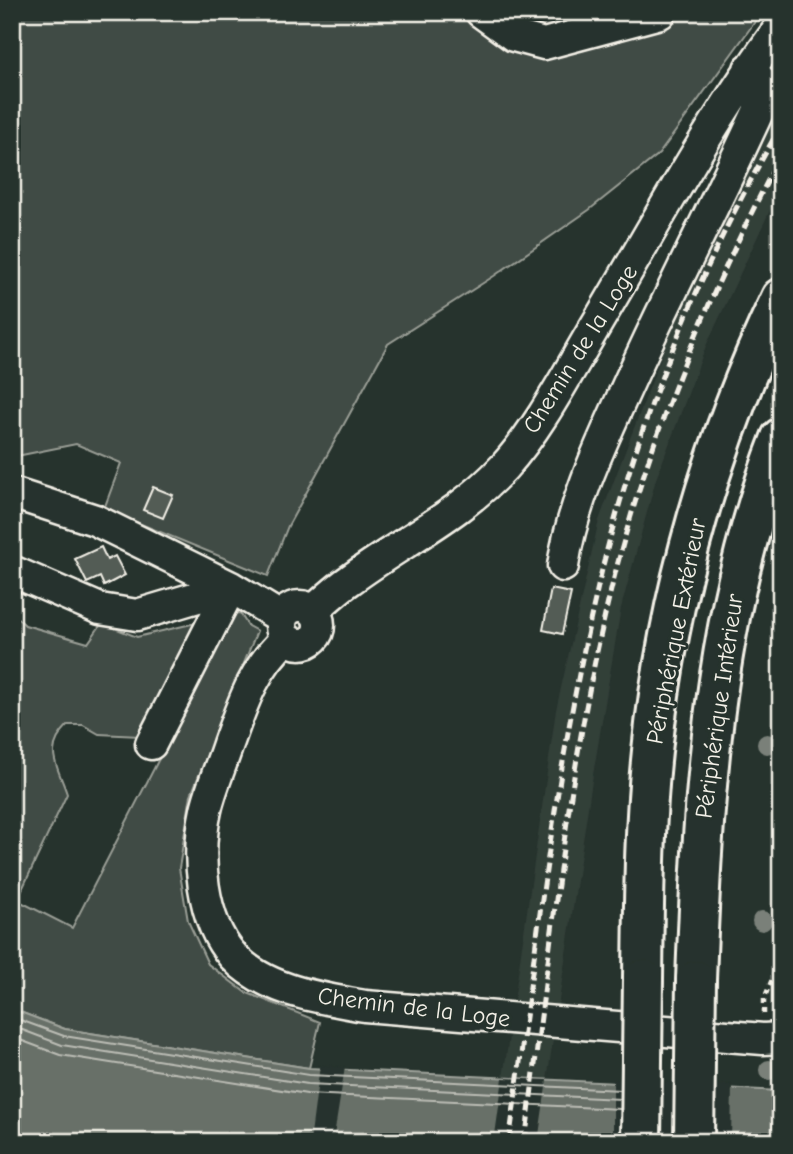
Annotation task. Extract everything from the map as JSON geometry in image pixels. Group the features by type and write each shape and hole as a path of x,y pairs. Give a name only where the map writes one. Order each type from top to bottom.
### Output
{"highway":[{"name":"Périphérique Extérieur","path":"641,1142 644,886 652,752 662,678 694,527 725,434 764,333 781,298"},
{"name":"Périphérique Intérieur","path":"694,1142 696,980 704,799 720,663 750,527 781,438"}],"street":[{"path":"481,12 514,36 544,44 660,13"},
{"name":"Chemin de la Loge","path":"284,629 292,643 300,645 314,639 320,624 313,611 348,580 434,526 477,493 505,467 561,385 749,69 781,26"},
{"path":"563,566 568,534 604,437 758,112 764,88 760,77 749,69"},
{"path":"12,493 95,520 231,587 284,629"},
{"path":"12,571 100,609 137,615 231,587"},
{"path":"151,744 231,587"},
{"name":"Chemin de la Loge","path":"284,629 247,691 206,810 201,863 204,896 221,941 250,971 312,996 365,1006 772,1039"}],"path":[{"path":"772,1039 764,999 781,957"}],"shaded area":[{"path":"12,12 762,12 659,154 589,210 494,276 388,344 288,526 268,576 104,509 121,463 76,444 12,457"},
{"path":"781,98 781,187 706,346 656,479 621,608 547,1080 503,1078 556,710 599,520 701,252"},
{"path":"12,613 25,625 88,643 102,623 137,637 200,622 140,736 99,734 83,725 68,725 56,742 54,758 67,794 17,900 72,928 163,751 229,614 240,613 248,626 257,631 191,795 179,868 188,921 208,964 245,992 320,1022 309,1068 65,1029 12,1009"}],"water":[{"path":"12,1009 65,1029 309,1068 781,1091 781,1142 12,1142"}],"pier":[{"path":"320,1065 345,1067 333,1142 310,1142"},
{"path":"503,1078 547,1080 538,1142 494,1142"},
{"path":"613,1079 732,1085 731,1142 613,1142"}],"building":[{"path":"153,487 173,495 163,518 143,510"},
{"path":"101,547 107,560 115,556 125,575 104,586 100,577 87,583 75,559"},
{"path":"551,589 571,593 562,634 543,630"}],"railway":[{"path":"509,1142 568,731 611,534 649,413 695,295 750,181 781,126"},
{"path":"525,1142 570,800 594,665 624,540 641,483 681,371 728,262 781,155"}]}
